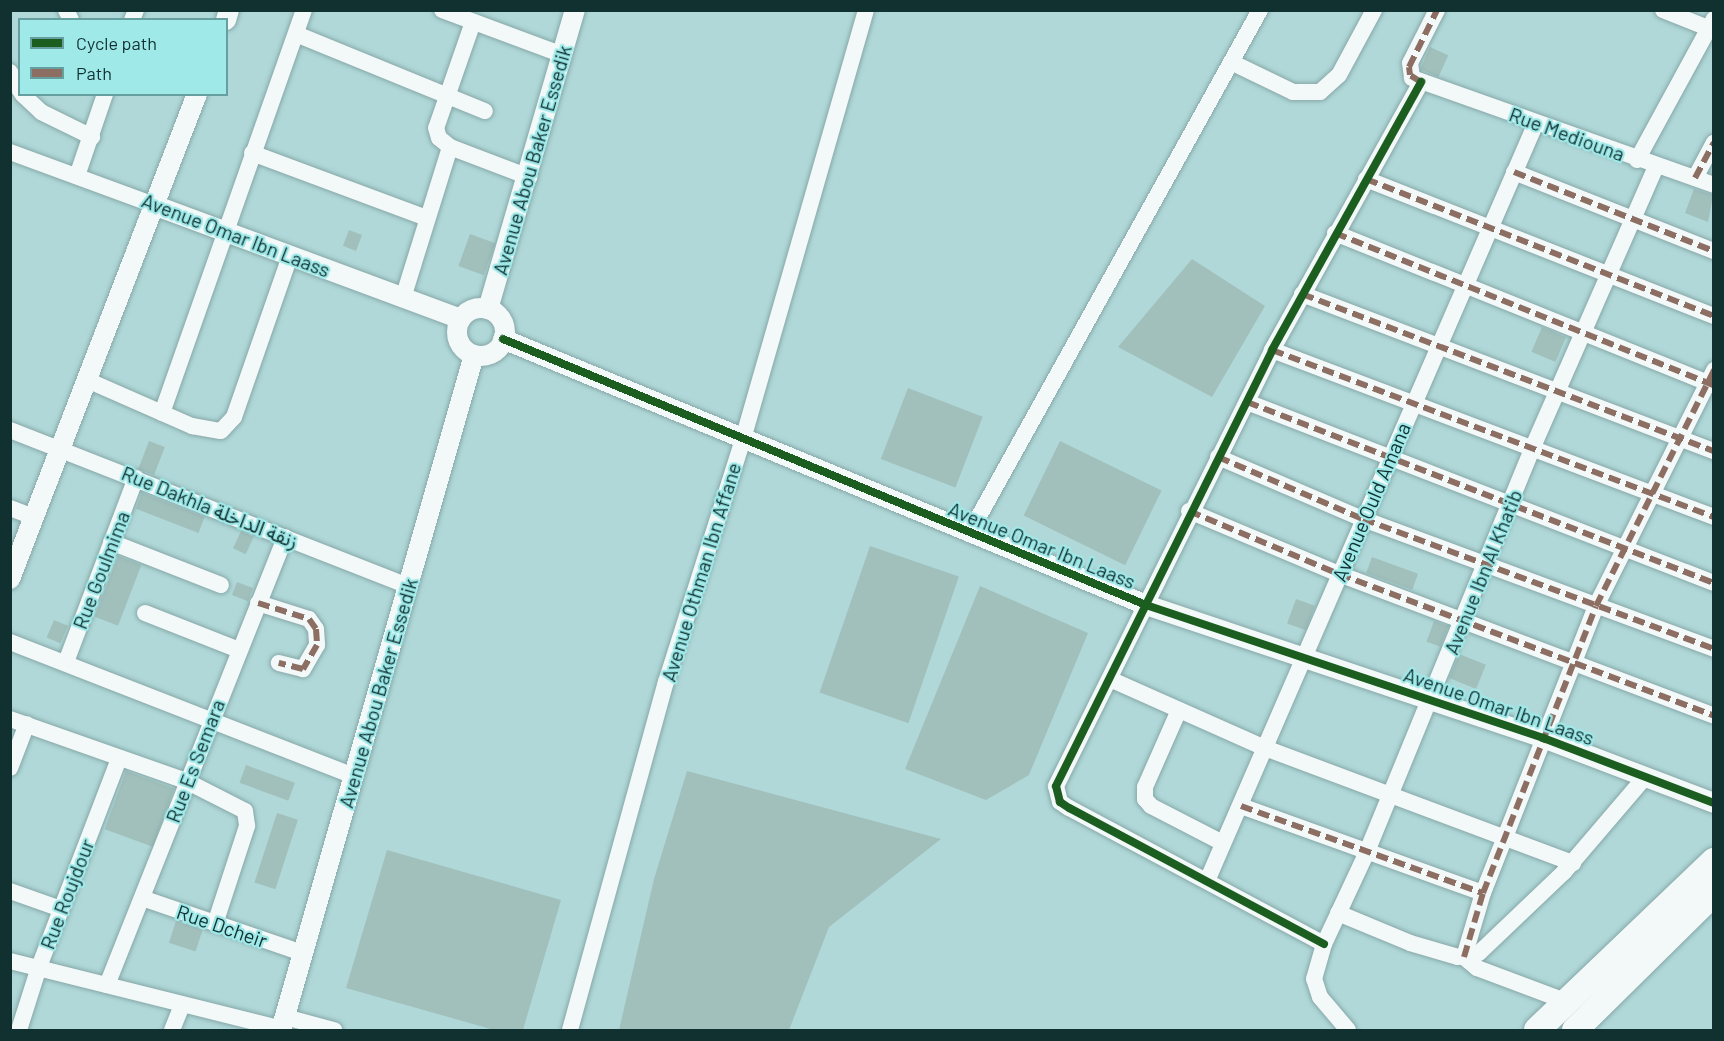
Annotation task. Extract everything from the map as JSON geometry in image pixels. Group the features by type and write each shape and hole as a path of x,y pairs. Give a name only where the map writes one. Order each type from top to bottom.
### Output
{"main road":[{"path":"1537,1030 1713,861"},
{"path":"1575,1030 1713,893"}],"street":[{"path":"162,413 224,231 304,10"},
{"path":"442,10 562,55"},
{"name":"Avenue Abou Baker Essedik","path":"488,309 529,177 575,10"},
{"name":"Avenue Othman Ibn Affane","path":"570,1030 666,682 743,439 866,10"},
{"path":"969,534 1260,10"},
{"path":"1231,62 1293,92 1320,92 1339,75 1374,10"},
{"path":"1324,944 1060,802 1058,780 1112,680 1189,512 1272,350 1421,82 1410,75 1409,67 1437,10"},
{"path":"1637,160 1711,24 1663,10"},
{"path":"473,22 436,128 450,147 529,177"},
{"path":"296,33 485,111"},
{"path":"10,72 18,87"},
{"name":"Rue Mediouna","path":"1421,82 1637,160 1713,184"},
{"path":"24,96 41,112 92,137"},
{"path":"77,176 104,96"},
{"path":"10,579 196,96"},
{"name":"Avenue Ould Amana","path":"1207,881 1536,123"},
{"path":"1695,177 1713,143"},
{"path":"403,298 450,147"},
{"name":"Avenue Omar Ibn Laass","path":"10,152 461,320"},
{"path":"252,153 427,218"},
{"name":"Avenue Ibn Al Khatib","path":"1347,1030 1320,997 1314,980 1324,944 1366,854 1390,792 1465,621 1532,449 1610,276 1656,166"},
{"path":"1514,172 1713,251"},
{"path":"1366,179 1713,316"},
{"path":"1335,234 1711,379 1650,493 1596,606 1483,893 1464,957"},
{"path":"87,380 162,413 212,431 228,425 290,256"},
{"path":"1302,294 1437,348 1713,451"},
{"path":"488,309 500,318 503,339 489,354 474,355 458,340 461,320 473,310 488,309"},
{"name":"Avenue Omar Ibn Laass","path":"503,339 969,534 1146,605 1543,738 1713,803"},
{"path":"1272,350 1412,405 1713,517"},
{"name":"Avenue Abou Baker Essedik","path":"283,1025 474,355"},
{"path":"1246,402 1390,458 1509,508 1713,583"},
{"name":"Rue Dakhla زنقة الداخلة","path":"10,430 409,586"},
{"path":"1218,457 1363,519 1713,648"},
{"name":"Rue Goulmima","path":"66,662 136,478"},
{"path":"10,508 34,518"},
{"path":"1189,512 1339,574 1713,716"},
{"name":"Rue Es Semara","path":"107,985 186,781 285,537"},
{"path":"111,542 221,585"},
{"path":"258,603 309,619 316,629 316,645 303,669 279,663"},
{"path":"145,613 239,650"},
{"path":"10,642 212,717 354,776"},
{"path":"1112,680 1265,748 1390,792 1573,863"},
{"path":"1179,710 1145,787 1145,798 1151,807 1223,843"},
{"path":"10,719 186,781 240,807 248,819 215,924"},
{"path":"10,768 27,724"},
{"name":"Rue Roujdour","path":"20,1030 39,967 119,759"},
{"path":"1464,957 1479,954 1512,926 1573,863 1646,776"},
{"path":"1241,806 1366,854 1483,893"},
{"path":"10,891 61,909"},
{"name":"Rue Dcheir","path":"142,898 303,953"},
{"path":"1338,914 1410,943 1464,957 1477,968 1565,1001"},
{"path":"10,961 182,1005 283,1025 334,1030"},
{"path":"172,1030 182,1005"}],"building":[{"path":"1430,47 1448,55 1439,77 1420,69"},
{"path":"1694,189 1713,195 1708,222 1685,213"},
{"path":"349,230 362,235 356,251 343,246"},
{"path":"470,234 495,243 484,275 458,266"},
{"path":"1192,259 1265,306 1212,397 1118,347"},
{"path":"1542,327 1566,337 1555,362 1531,352"},
{"path":"908,388 983,417 955,488 881,459"},
{"path":"149,441 165,447 154,475 138,469"},
{"path":"1060,441 1162,491 1125,565 1024,516"},
{"path":"142,493 205,517 198,533 136,509"},
{"path":"241,531 254,537 246,554 233,548"},
{"path":"870,546 959,577 908,723 820,693"},
{"path":"118,556 141,565 118,626 95,617"},
{"path":"1372,557 1418,574 1412,590 1366,573"},
{"path":"237,582 253,588 248,601 232,595"},
{"path":"980,586 1088,633 1029,775 986,800 905,769"},
{"path":"1296,599 1315,606 1306,630 1287,623"},
{"path":"54,620 68,626 60,643 47,637"},
{"path":"1434,621 1448,626 1441,647 1426,642"},
{"path":"1459,654 1486,665 1476,689 1449,678"},
{"path":"246,765 295,783 288,801 240,783"},
{"path":"126,771 174,788 153,847 105,829"},
{"path":"687,771 941,839 829,927 789,1030 619,1030 654,879"},
{"path":"277,813 298,820 275,889 254,882"},
{"path":"387,850 561,900 523,1030 494,1030 346,988"},
{"path":"176,921 203,930 196,952 169,943"}],"marked path":[{"path":"1421,82 1410,75 1409,67 1437,10"},
{"path":"1695,178 1714,143"},
{"path":"1514,172 1714,251"},
{"path":"1366,179 1714,316"},
{"path":"1335,233 1714,385"},
{"path":"1302,294 1714,451"},
{"path":"1272,350 1714,517"},
{"path":"1464,957 1483,893 1596,606 1714,370"},
{"path":"1247,402 1714,583"},
{"path":"1218,457 1363,519 1714,649"},
{"path":"1189,511 1339,574 1714,716"},
{"path":"258,603 309,619 316,629 317,645 303,669 279,663"},
{"path":"1241,806 1483,893"}],"cycle path":[{"path":"1324,944 1069,808 1060,802 1056,786 1272,350 1421,82"},
{"path":"503,339 1146,605 1543,738 1714,803"}]}
